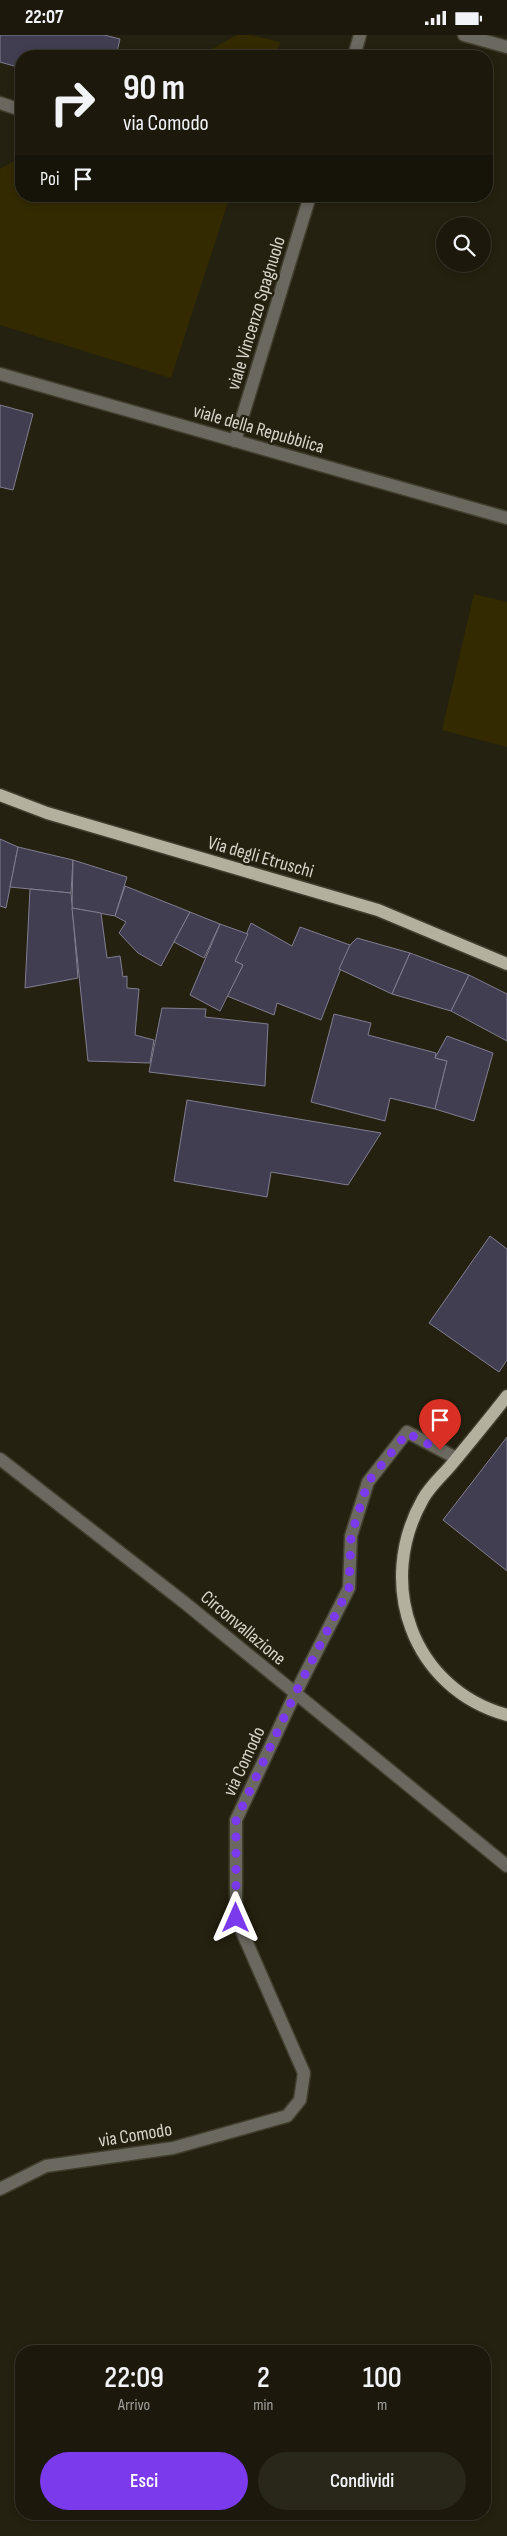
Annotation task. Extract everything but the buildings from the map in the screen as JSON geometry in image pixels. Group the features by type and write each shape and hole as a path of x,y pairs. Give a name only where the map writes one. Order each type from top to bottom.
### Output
{"main road":[{"name":"Via degli Etruschi","path":"0,795 46,813 378,910 507,964"},
{"path":"507,1396 424,1497 414,1517 401,1572 405,1606 414,1635 425,1658 452,1688 470,1701 507,1715"}],"street":[{"path":"356,50 360,35"},
{"path":"464,35 507,47"},
{"path":"0,103 15,108"},
{"name":"viale Vincenzo Spagnuolo","path":"235,441 308,202"},
{"name":"viale della Repubblica","path":"0,375 507,519"},
{"name":"via Comodo","path":"0,2189 46,2165 173,2148 287,2116 300,2100 304,2073 236,1918 236,1820 295,1694 349,1588 351,1536 368,1482 407,1433 456,1459"},
{"name":"Circonvallazione","path":"0,1459 185,1603 507,1865"}],"shaded area":[{"path":"237,35 252,35 280,42 278,50 210,50"},
{"path":"15,160 15,202 228,202 171,378 0,325 0,169"},
{"path":"474,594 507,602 507,747 442,730"}],"route":[{"path":"236,1918 236,1820 295,1694 349,1588 351,1536 368,1482 407,1433 440,1450"}]}
